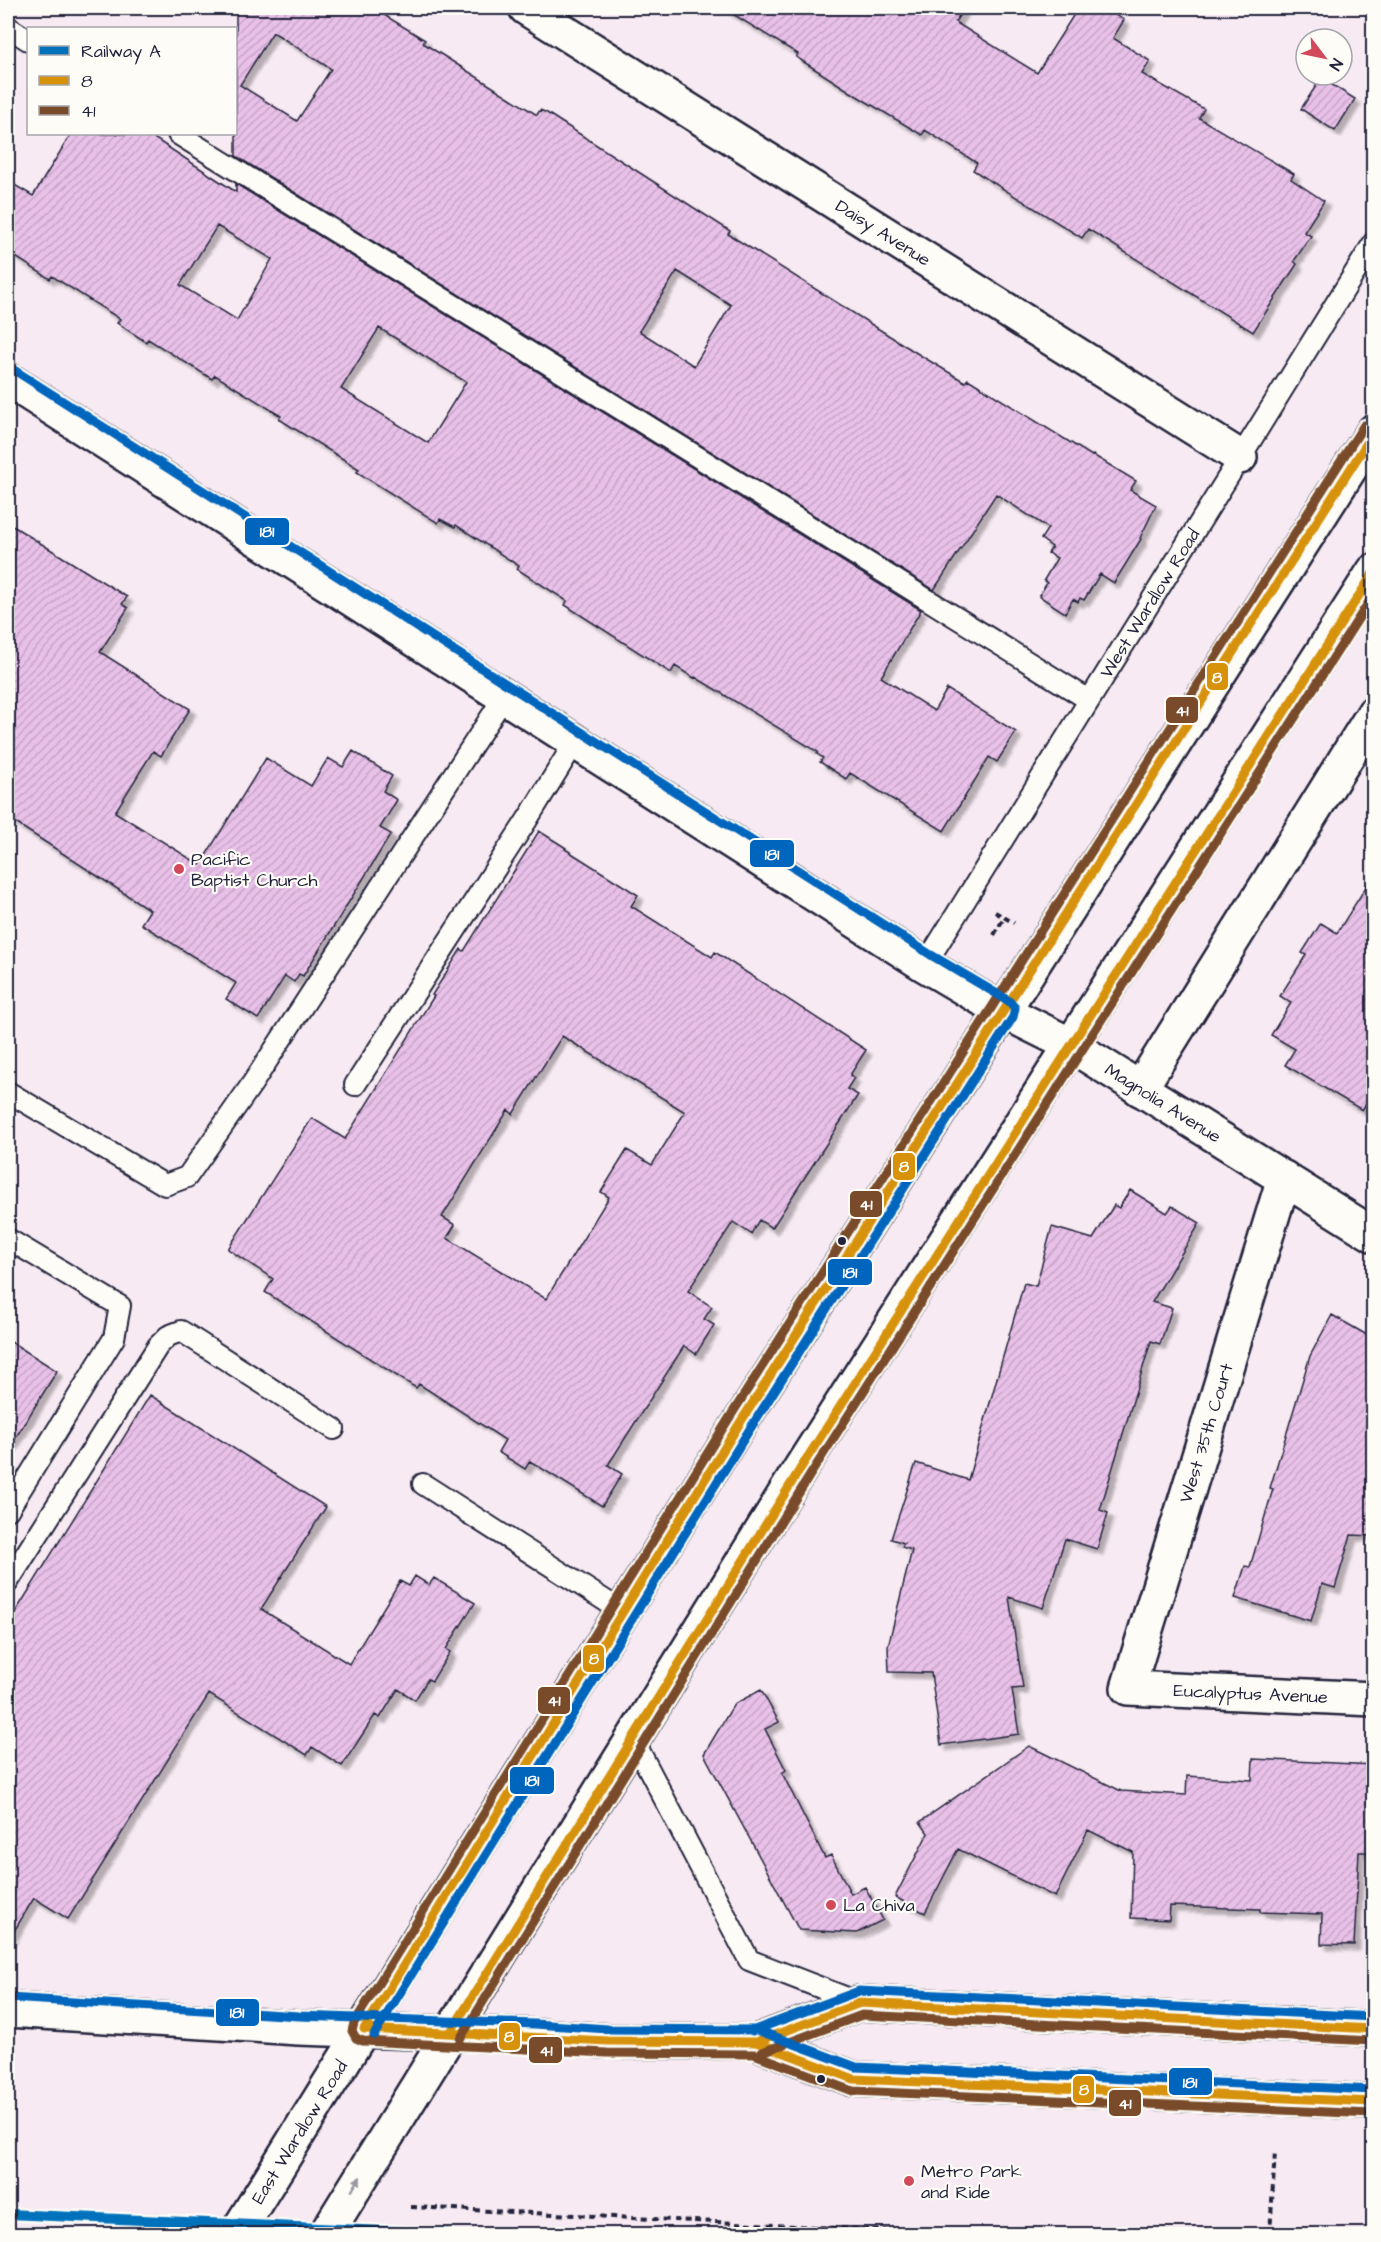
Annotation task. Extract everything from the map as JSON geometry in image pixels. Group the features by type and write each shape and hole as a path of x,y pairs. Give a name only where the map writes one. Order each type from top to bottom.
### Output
{"main road":[{"name":"Daisy Avenue","path":"526,8 1240,457"},
{"name":"Magnolia Avenue","path":"8,380 925,965 1003,1011 1070,1044 1374,1235"},
{"path":"364,2029 745,1416 1374,431"},
{"path":"326,2235 802,1466 1374,571"},
{"path":"1140,1089 1374,713"},
{"name":"West 35th Court","path":"1128,1688 1284,1178"},
{"name":"Eucalyptus Avenue","path":"1128,1688 1374,1699"},
{"path":"756,2042 860,2003 1374,2028"},
{"path":"8,2010 298,2028 608,2041 756,2042 854,2079 1374,2102"},
{"name":"East Wardlow Road","path":"236,2235 364,2029"}],"lane":[{"path":"8,27 27,39"},
{"path":"180,135 1089,700"},
{"name":"West Wardlow Road","path":"925,965 1374,242"},
{"path":"8,1092 165,1185 187,1177 252,1084 504,697"},
{"path":"355,1085 575,742"},
{"path":"8,1239 120,1306 114,1338 8,1510"},
{"path":"8,1582 158,1346 168,1336 181,1331 334,1429"},
{"path":"423,1484 623,1612"},
{"path":"633,1738 749,1960 860,2003"}],"path":[{"path":"992,911 1015,924"},
{"path":"994,935 1004,918"},
{"path":"1270,2235 1275,2151"},
{"path":"411,2207 957,2235"}],"building":[{"path":"233,8 373,8 425,40 423,43 537,115 540,110 547,113 730,231 728,234 923,357 965,382 968,379 1136,481 1130,490 1156,505 1141,539 1114,583 1100,574 1084,600 1080,598 1078,602 1073,599 1065,613 1039,596 1047,583 1044,580 1057,558 1048,553 1052,547 1041,539 1048,528 996,494 934,590 236,156 236,9","holes":["273,32 331,69 297,121 240,85","677,271 731,305 694,366 639,331"]},
{"path":"723,8 964,8 955,22 1037,73 1078,8 1104,8 1124,20 1113,38 1150,61 1142,74 1204,109 1199,118 1294,174 1291,179 1324,201 1304,232 1311,236 1294,261 1297,264 1253,332 1088,229 1082,238 973,170 977,163 925,130 922,135 857,96 796,57 798,54"},
{"path":"1315,87 1336,87 1355,99 1335,131 1301,109"},
{"path":"70,135 150,135 236,192 236,184 921,610 881,677 934,711 947,689 1016,732 997,762 989,757 944,831 850,773 846,779 820,762 823,758 817,754 818,752 675,666 671,673 565,605 567,601 517,569 519,566 456,525 455,527 440,519 438,523 357,472 359,469 279,419 281,416 215,375 212,379 148,339 146,342 117,323 120,319 52,276 50,279 8,252 8,181 33,196","holes":["217,226 272,259 237,320 180,285","379,328 466,382 428,443 341,389"]},
{"path":"8,523 127,597 122,604 128,608 100,652 190,709 161,756 153,751 115,812 200,865 266,758 311,786 328,758 343,767 353,751 392,776 383,791 397,800 380,828 391,834 303,976 299,974 294,982 285,976 258,1019 226,999 236,983 141,924 150,910 8,818"},
{"path":"539,831 638,895 631,906 712,957 715,952 866,1050 850,1075 854,1078 847,1089 858,1095 772,1228 759,1220 751,1234 733,1222 688,1291 712,1307 704,1319 714,1325 696,1354 684,1346 608,1465 622,1474 602,1506 530,1461 525,1469 498,1452 505,1440 419,1384 416,1388 265,1292 273,1279 228,1249 312,1118 345,1139 461,949 464,951","holes":["562,1036 685,1112 652,1165 627,1150 601,1192 609,1197 546,1299 447,1238 455,1225 442,1217 508,1110 513,1114"]},
{"path":"1374,874 1374,1092 1362,1110 1285,1065 1295,1049 1271,1035 1291,1003 1280,996 1306,955 1302,953 1321,923 1337,933"},
{"path":"1130,1190 1167,1213 1172,1206 1200,1223 1152,1302 1172,1308 1160,1344 1151,1341 1100,1510 1108,1513 1097,1549 1065,1539 1043,1608 1009,1597 1023,1688 1012,1689 1019,1734 941,1745 931,1673 889,1672 888,1646 912,1550 902,1547 904,1543 891,1539 916,1463 968,1480 1024,1283 1036,1286 1052,1227 1093,1239 1114,1205 1119,1208"},
{"path":"1332,1315 1374,1339 1374,1536 1351,1535 1335,1588 1322,1584 1311,1621 1235,1598 1245,1566 1250,1567 1273,1489 1270,1488 1310,1356"},
{"path":"8,1340 57,1371 8,1450"},
{"path":"150,1395 326,1507 261,1609 349,1664 400,1581 409,1586 415,1576 429,1585 434,1578 475,1603 446,1649 450,1652 432,1681 428,1679 415,1700 398,1689 380,1718 375,1715 342,1766 312,1747 307,1755 209,1694 68,1919 34,1898 8,1941 8,1624"},
{"path":"761,1690 779,1722 765,1729 786,1770 782,1773 825,1858 831,1855 851,1894 865,1887 883,1920 857,1933 799,1930 704,1754 734,1704"},
{"path":"1029,1746 1121,1791 1186,1795 1187,1776 1252,1780 1253,1759 1374,1765 1374,1852 1359,1852 1354,1945 1321,1944 1322,1914 1170,1906 1169,1920 1131,1918 1133,1852 1088,1830 1055,1897 958,1849 925,1913 895,1897 928,1833 920,1822"}],"rail line":[{"name":"A","path":"8,2214 449,2234"}],"transit line":[{"name":"181","path":"14,370 931,955 1009,1001 1015,1008 1013,1017 748,1432 374,2035"},
{"name":"41","path":"1364,425 728,1420 354,2023 352,2031 356,2038 363,2041 607,2053 754,2054 853,2091 1373,2114"},
{"name":"8","path":"1374,432 738,1426 364,2029 608,2041 756,2042 854,2079 1374,2102"},
{"name":"8","path":"450,2033 802,1466 1374,572"},
{"name":"41","path":"460,2039 812,1472 1374,594"},
{"name":"181","path":"752,2031 859,1991 1374,2017"},
{"name":"181","path":"9,1998 299,2016 535,2024 608,2029 757,2030 856,2067 1374,2090"},
{"name":"8","path":"732,2042 756,2042 860,2003 1374,2029"},
{"name":"41","path":"760,2053 862,2015 1373,2041"}],"place":[{"name":"Pacific Baptist Church","path":"179,869"},
{"name":"La Chiva","path":"831,1905"},
{"name":"Metro Park and Ride","path":"909,2181"}]}
